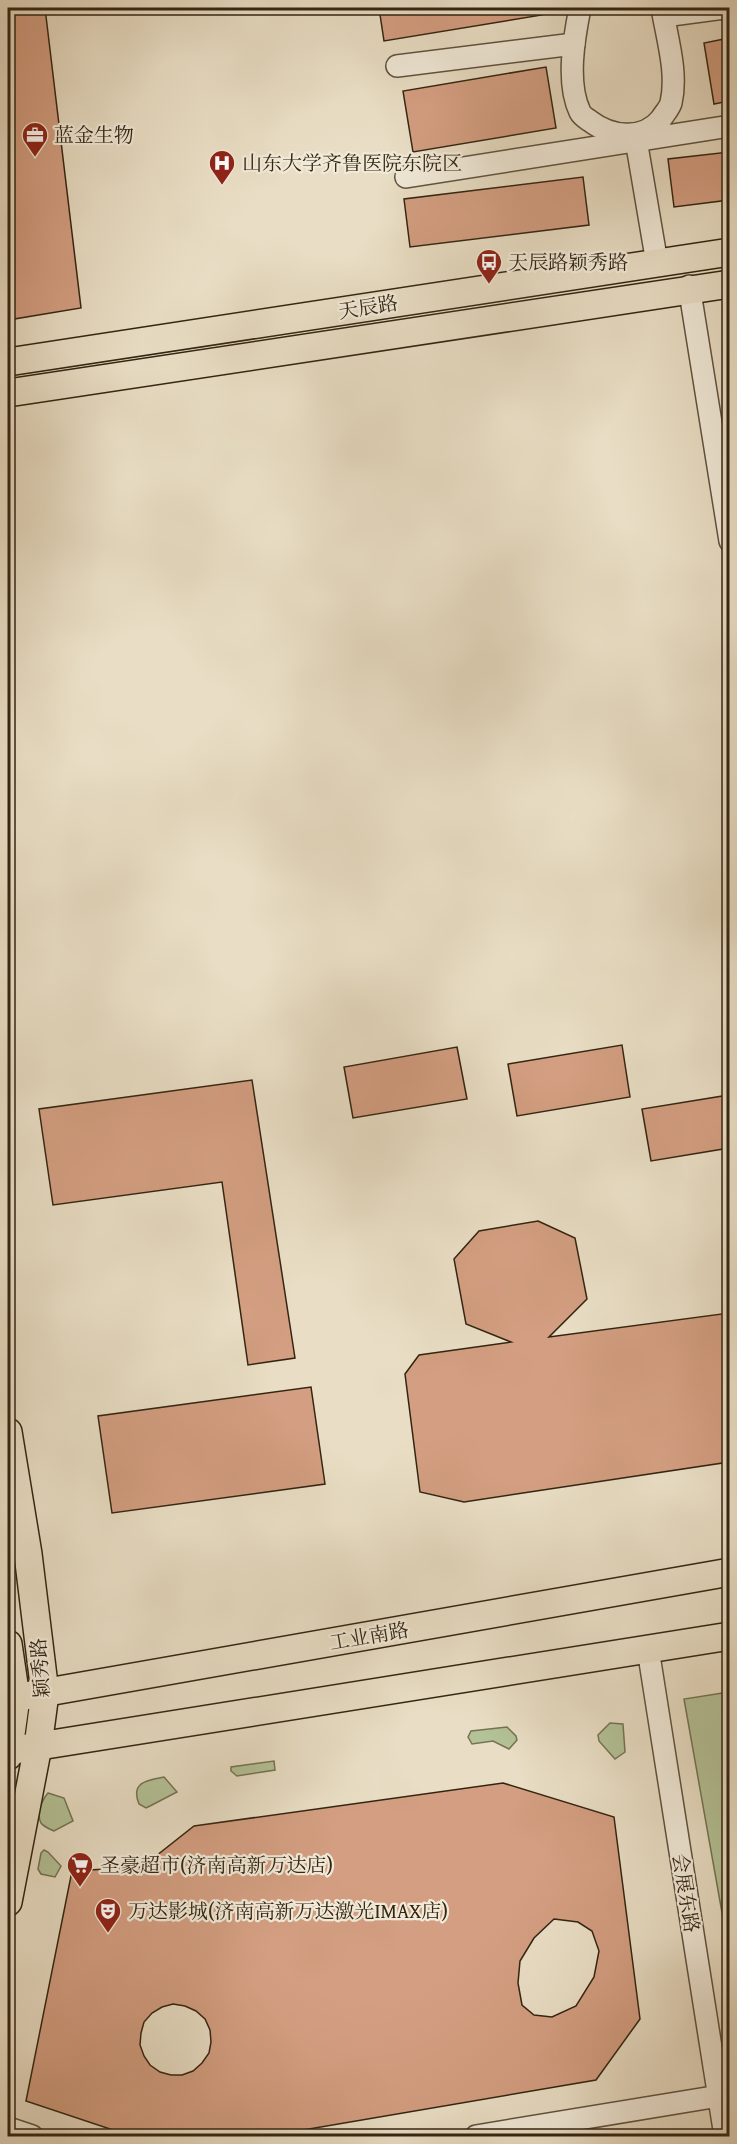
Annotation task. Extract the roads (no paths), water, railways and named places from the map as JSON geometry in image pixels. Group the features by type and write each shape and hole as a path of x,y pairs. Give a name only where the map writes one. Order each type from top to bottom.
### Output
{"main road":[{"name":"天辰路","path":"8,362 729,252"},
{"name":"天辰路","path":"8,393 689,288 729,284"},
{"name":"颖秀路","path":"8,1432 28,1554 45,1693 38,1746 8,1902"},
{"name":"工业南路","path":"12,1698 729,1572"},
{"path":"8,1751 729,1636"},
{"name":"颖秀路","path":"8,1644 12,1698 8,1756"}],"street":[{"path":"580,8 572,56 575,94 581,114 598,127 636,138 654,127 670,106 674,80 663,11 723,8"},
{"path":"397,66 574,44"},
{"path":"406,177 636,138 729,126"},
{"path":"636,138 657,263"},
{"path":"689,288 729,541"},
{"name":"会展东路","path":"648,1649 725,2136"},
{"path":"476,2136 719,2096"},
{"path":"8,2128 32,2136"}],"place":[{"name":"蓝金生物","path":"35,158"},
{"name":"山东大学齐鲁医院东院区","path":"222,186"},
{"name":"天辰路颖秀路","path":"489,285"},
{"name":"圣豪超市(济南高新万达店)","path":"80,1888"},
{"name":"万达影城(济南高新万达激光IMAX店)","path":"108,1934"}]}
